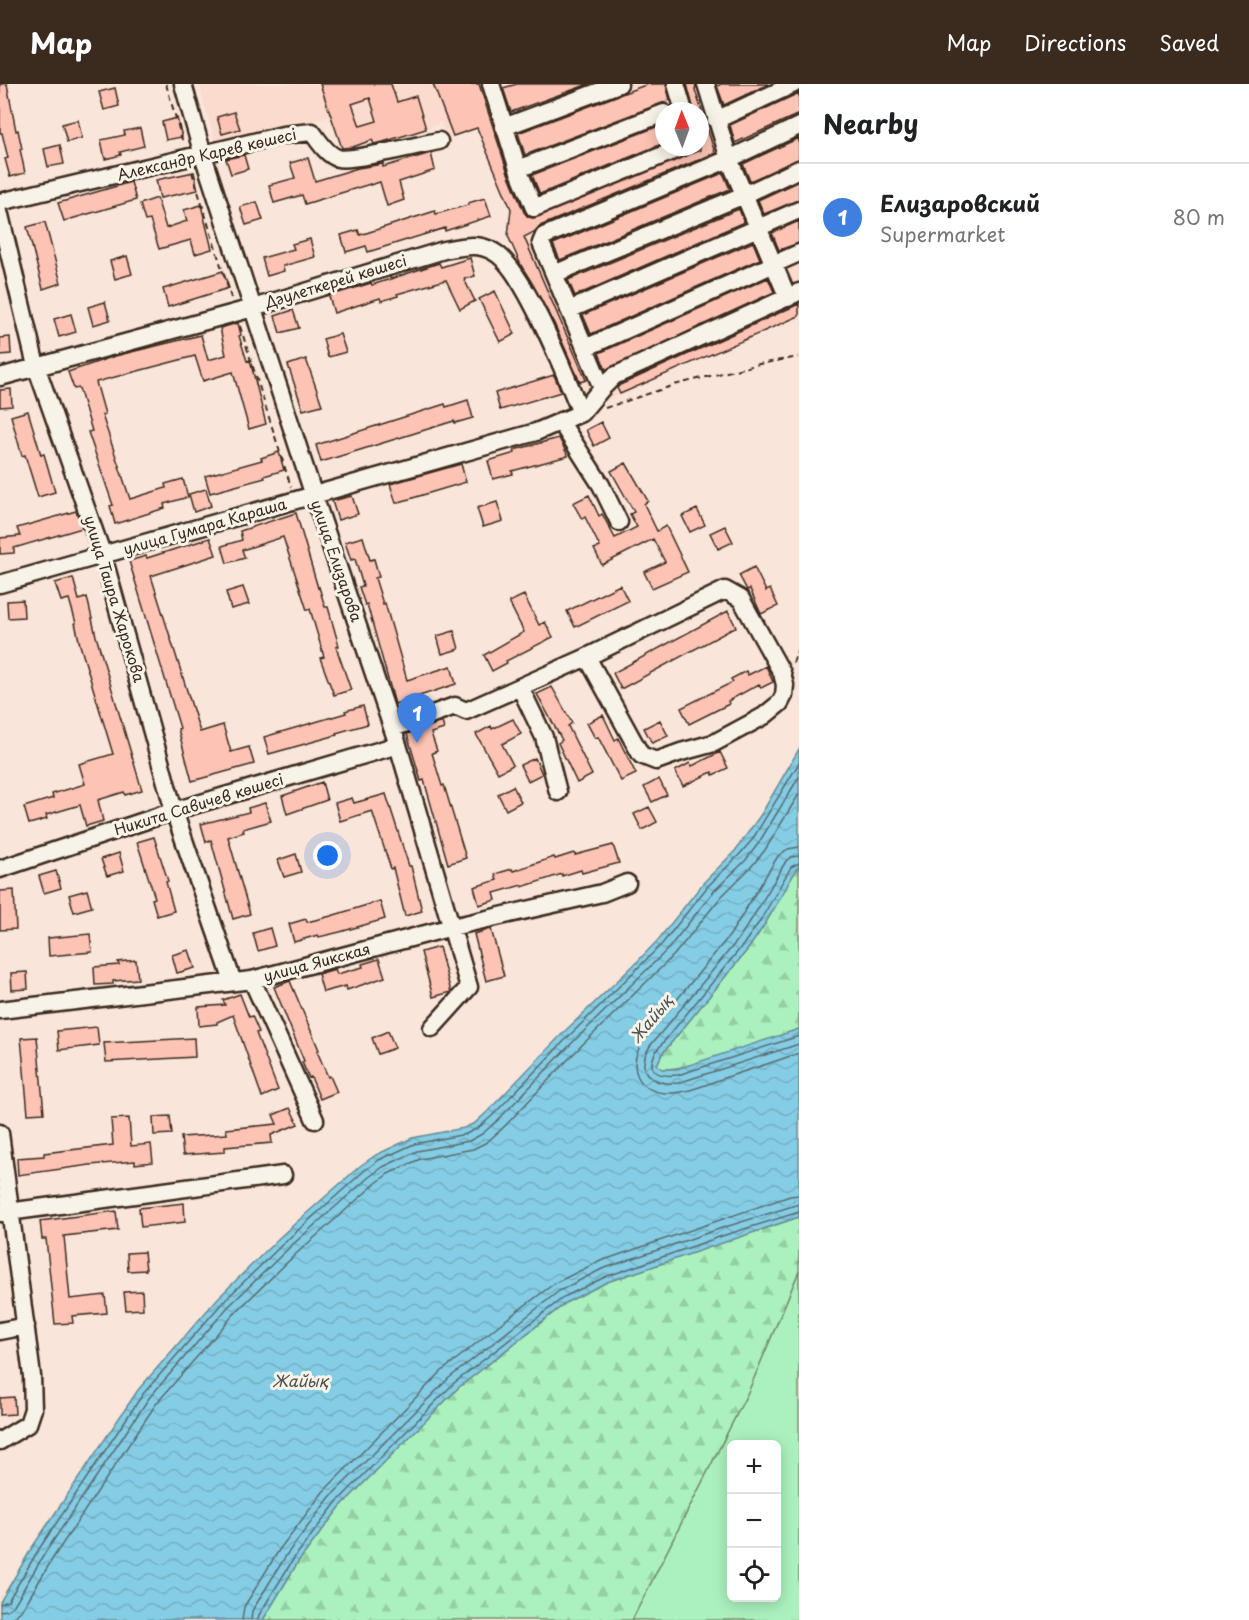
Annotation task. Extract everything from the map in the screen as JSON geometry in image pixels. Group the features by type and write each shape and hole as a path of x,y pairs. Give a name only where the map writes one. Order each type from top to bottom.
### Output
{"street":[{"name":"улица Елизарова","path":"183,84 195,157 253,308 393,729 469,987 432,1028"},
{"path":"491,84 518,170 534,208 661,156"},
{"path":"504,127 619,84"},
{"path":"675,84 678,102"},
{"path":"581,413 614,376 793,295 774,265 729,159 706,84"},
{"path":"716,120 794,84"},
{"path":"518,170 655,117"},
{"path":"602,388 541,243 544,236 729,159 799,126"},
{"name":"Александр Карев көшесі","path":"0,202 283,135 312,132 323,147 338,159 439,141"},
{"path":"554,274 744,195 799,169"},
{"path":"569,310 799,210"},
{"name":"улица Таира Жарокова","path":"0,215 36,366 104,556 174,811 233,982"},
{"name":"Дәулеткерей көшесі","path":"0,376 253,308 444,250 477,245 495,252 510,267 542,323 581,413"},
{"path":"585,348 799,253"},
{"name":"улица Гумара Караша","path":"0,584 536,432 581,413"},
{"path":"560,421 602,485 619,522"},
{"path":"393,729 455,706 466,711 587,657 725,590 741,599 782,673 785,686 784,695 780,703 764,716 714,743 656,762 641,755 587,657"},
{"path":"520,687 544,737 558,792"},
{"name":"Никита Савичев көшесі","path":"0,868 174,811 398,745"},
{"name":"улица Яикская","path":"0,1010 252,980 452,927 602,894 627,883"},
{"path":"252,980 315,1120"},
{"path":"0,1133 5,1212 26,1326 33,1409 28,1424 0,1441"},
{"path":"5,1212 283,1174"},
{"path":"0,1331 26,1326"}],"path":[{"path":"166,84 195,157 236,312 295,501"},
{"path":"581,413 588,413 678,384 759,364 799,357"}],"shaded area":[{"path":"199,84 799,84 799,316 598,404 586,394 581,382 575,384 508,236 511,211 477,129 447,139 441,122 374,145 365,143 343,151 331,116 216,145"}],"green space":[{"path":"799,865 799,1029 706,1061 670,1069 659,1068 657,1065 662,1054 748,949"},
{"path":"799,1217 799,1271 749,1390 632,1620 263,1620 298,1562 340,1507 458,1388 567,1302 607,1282"},
{"path":"799,1271 799,1620 632,1620 749,1390"}],"water":[{"name":"Жайық","path":"799,749 799,865 748,949 662,1054 657,1065 662,1069 677,1069 799,1029 799,1217 607,1282 567,1302 458,1388 340,1507 298,1562 263,1620 0,1620 0,1602 33,1546 138,1390 218,1298 281,1236 360,1166 376,1155 412,1138 464,1128 475,1123 487,1112 658,940 704,882 735,851 762,813"}],"building":[{"path":"0,84 7,84 22,149 20,149 25,173 10,177 5,159 8,158 2,133 0,133"},
{"path":"320,84 391,84 397,102 416,96 426,129 383,142 374,144 372,140 353,147 342,148","holes":["370,98 377,121 360,126 352,104"]},
{"path":"433,84 479,84 508,173 524,212 528,217 533,218 685,156 708,156 540,226 524,237 586,380 580,382 553,321 521,265 508,236 511,209 477,128 453,136"},
{"path":"517,84 589,84 511,112 503,88"},
{"path":"648,84 666,84 670,100 655,102 655,106 525,155 518,133"},
{"path":"687,84 696,84 695,90 699,102 692,102"},
{"path":"721,84 769,84 724,105 717,86"},
{"path":"115,88 119,106 104,110 99,92"},
{"path":"799,93 799,114 735,143 730,125"},
{"path":"234,112 240,129 222,134 217,117"},
{"path":"177,118 182,137 166,140 162,122"},
{"path":"78,120 82,138 67,142 62,124"},
{"path":"655,127 655,147 540,194 532,175"},
{"path":"140,128 144,146 120,152 121,155 105,159 101,140 125,135 124,131"},
{"path":"709,134 715,153 709,156"},
{"path":"799,138 799,159 750,181 743,164"},
{"path":"60,145 64,164 48,167 44,149"},
{"path":"431,153 435,170 399,182 404,200 387,206 380,182 305,204 302,195 274,203 269,185 295,178 290,163 308,158 315,181 358,168 383,164 383,167"},
{"path":"244,155 248,169 231,174 226,159"},
{"path":"194,172 198,190 160,198 156,180"},
{"path":"723,173 730,189 560,260 553,244"},
{"path":"799,181 799,200 764,214 758,200"},
{"path":"131,182 136,200 64,221 58,203"},
{"path":"157,198 166,228 187,221 184,210 201,205 212,249 195,254 191,240 159,249 150,220 145,221 140,204"},
{"path":"485,198 491,216 368,252 366,246 346,252 341,235 358,230 360,235 435,211 436,214 468,205 468,203"},
{"path":"257,202 263,220 246,225 240,207"},
{"path":"739,209 744,222 575,296 568,280"},
{"path":"799,221 799,243 779,250 772,233"},
{"path":"45,222 61,283 43,289 27,227"},
{"path":"310,239 315,257 283,266 284,271 267,276 262,258 294,249 292,244"},
{"path":"753,242 760,259 591,334 583,315"},
{"path":"127,256 132,274 115,279 110,261"},
{"path":"470,258 475,276 464,279 475,301 460,309 446,280 334,313 329,296 371,283 372,285 439,263 441,267"},
{"path":"223,271 229,288 168,307 163,289"},
{"path":"768,278 774,292 606,370 599,353"},
{"path":"495,291 515,334 500,342 479,299"},
{"path":"105,302 110,320 93,325 88,307"},
{"path":"799,304 799,316 620,394 617,388 620,385"},
{"path":"293,310 299,328 280,333 275,316"},
{"path":"71,314 76,332 59,337 54,319"},
{"path":"238,323 241,335 239,336 247,361 250,360 266,424 249,429 233,372 203,381 195,356 96,382 105,414 102,415 130,499 166,488 165,484 183,479 188,497 164,504 165,508 115,524 110,506 113,505 88,432 92,431 79,388 74,389 68,372 115,356 201,335 208,360 226,355 220,328"},
{"path":"340,334 346,352 328,357 323,339"},
{"path":"10,337 11,354 0,355 0,338"},
{"path":"306,359 322,405 303,410 288,365"},
{"path":"554,375 561,392 500,410 495,393"},
{"path":"11,389 12,406 0,407 0,390"},
{"path":"468,400 473,418 455,423 454,421 321,462 316,445 445,404 446,407"},
{"path":"28,411 55,492 38,497 25,455 22,456 11,416"},
{"path":"601,422 609,438 594,446 586,430"},
{"path":"559,438 568,456 512,471 513,474 493,479 488,461 515,453 514,450"},
{"path":"279,452 284,470 264,476 265,478 210,493 205,476 262,460 261,458"},
{"path":"626,463 648,501 644,504 657,531 666,526 688,572 652,588 644,572 665,562 653,539 602,565 594,549 600,547 585,517 582,519 573,503 589,495 599,516 602,514 615,538 637,527 630,514 634,512 611,471"},
{"path":"461,464 466,482 396,503 390,484"},
{"path":"206,489 211,506 194,512 189,494"},
{"path":"352,496 358,514 338,520 332,501"},
{"path":"497,502 503,521 483,527 477,508"},
{"path":"697,509 705,525 690,532 682,516"},
{"path":"76,511 82,528 14,548 14,553 0,554 0,538 20,536 17,528"},
{"path":"296,513 318,588 325,607 328,607 339,646 336,647 351,690 334,695 320,658 324,657 310,609 307,610 283,537 242,550 245,558 227,563 222,546 242,540 240,531"},
{"path":"725,526 733,542 718,549 710,533"},
{"path":"363,537 370,560 374,559 379,577 375,578 383,604 385,603 407,680 451,666 456,684 395,704 367,604 365,605 359,587 363,586 355,559 351,560 345,542"},
{"path":"210,538 216,555 151,576 200,732 223,725 231,752 249,747 254,764 192,781 178,729 180,728 129,561 146,556 147,558"},
{"path":"754,567 766,591 770,589 778,606 761,614 750,589 747,590 739,575"},
{"path":"73,578 79,600 87,597 96,636 142,790 125,795 124,792 98,800 103,821 86,826 80,805 46,815 47,819 29,824 24,807 53,798 52,794 85,784 79,764 113,754 80,645 69,599 61,601 55,583"},
{"path":"620,585 628,601 575,627 567,611"},
{"path":"243,587 249,604 231,609 226,592"},
{"path":"524,595 539,625 545,622 553,637 506,661 507,663 492,671 484,655 524,632 509,602"},
{"path":"23,600 24,617 8,618 7,601"},
{"path":"728,611 736,627 621,689 613,673"},
{"path":"454,631 459,649 442,654 437,636"},
{"path":"766,666 773,682 761,688 759,684 728,701 729,704 689,724 681,708 733,682 731,679 746,671 748,675"},
{"path":"552,687 572,723 568,726 592,775 577,783 558,743 562,740 537,694"},
{"path":"363,706 368,724 269,754 264,737"},
{"path":"603,715 615,740 618,738 636,774 621,781 598,737 595,738 587,723"},
{"path":"513,719 521,734 502,744 513,765 498,773 476,734"},
{"path":"660,720 668,736 652,743 644,728"},
{"path":"442,722 444,729 431,733 437,751 432,753 466,858 448,864 424,780 421,781 407,734"},
{"path":"720,752 728,768 713,775 712,772 683,786 675,771 690,763 692,766"},
{"path":"535,758 542,774 528,781 520,765"},
{"path":"659,779 667,795 652,802 644,787"},
{"path":"322,782 327,800 287,814 282,796"},
{"path":"513,786 521,802 506,810 498,794"},
{"path":"386,794 409,866 411,866 422,911 405,916 393,868 391,869 372,811 340,821 335,803 352,798 354,803"},
{"path":"265,803 271,821 243,829 244,832 228,837 250,914 233,919 211,840 206,842 201,824 249,812 248,808"},
{"path":"649,807 657,822 642,830 634,814"},
{"path":"154,837 168,881 166,882 174,911 157,916 152,899 155,898 137,842"},
{"path":"613,845 619,863 582,873 581,870 562,876 562,874 494,893 496,900 479,905 474,887 497,880 495,874 512,869 513,871 554,857 555,859 574,853 575,855"},
{"path":"119,853 124,871 107,876 101,859"},
{"path":"296,854 301,872 284,877 278,860"},
{"path":"56,871 61,888 44,893 39,876"},
{"path":"14,890 16,929 0,930 0,891"},
{"path":"87,890 92,907 74,912 69,895"},
{"path":"380,901 385,919 294,942 289,924 331,916"},
{"path":"270,928 275,946 258,951 253,933"},
{"path":"491,929 504,976 486,981 474,934"},
{"path":"90,934 92,952 49,956 48,938"},
{"path":"439,947 451,992 433,997 421,952"},
{"path":"189,950 195,968 177,973 172,955"},
{"path":"379,959 385,977 347,990 346,986 323,992 318,974 335,969 337,974 363,967 362,964"},
{"path":"136,960 138,979 95,985 94,967 119,965 118,962"},
{"path":"27,972 28,989 12,990 11,973"},
{"path":"290,981 328,1077 330,1076 337,1092 320,1099 302,1062 304,1061 274,987"},
{"path":"240,994 249,1017 252,1016 259,1032 256,1033 278,1090 262,1097 233,1015 217,1024 199,1026 198,1007 225,1005 223,1000"},
{"path":"97,1027 99,1045 59,1050 57,1031"},
{"path":"388,1031 395,1048 378,1054 372,1038"},
{"path":"37,1037 44,1113 28,1114 21,1038"},
{"path":"194,1038 195,1057 106,1062 104,1043"},
{"path":"290,1108 298,1124 271,1135 272,1143 225,1147 225,1152 183,1155 181,1137 227,1134 226,1129 277,1124 273,1115"},
{"path":"170,1116 172,1134 154,1135 153,1117"},
{"path":"129,1118 131,1146 151,1144 153,1162 135,1164 135,1161 90,1165 18,1175 17,1158 113,1145 111,1119"},
{"path":"184,1203 185,1222 141,1227 139,1208"},
{"path":"116,1211 118,1230 64,1236 70,1299 105,1295 107,1313 72,1316 73,1323 55,1324 46,1239 42,1239 40,1221"},
{"path":"144,1252 146,1270 128,1271 127,1253"},
{"path":"142,1291 143,1309 126,1310 124,1292"},
{"path":"14,1397 15,1414 0,1415 0,1398"}],"place":[{"name":"Елизаровский","path":"417,743"}]}
